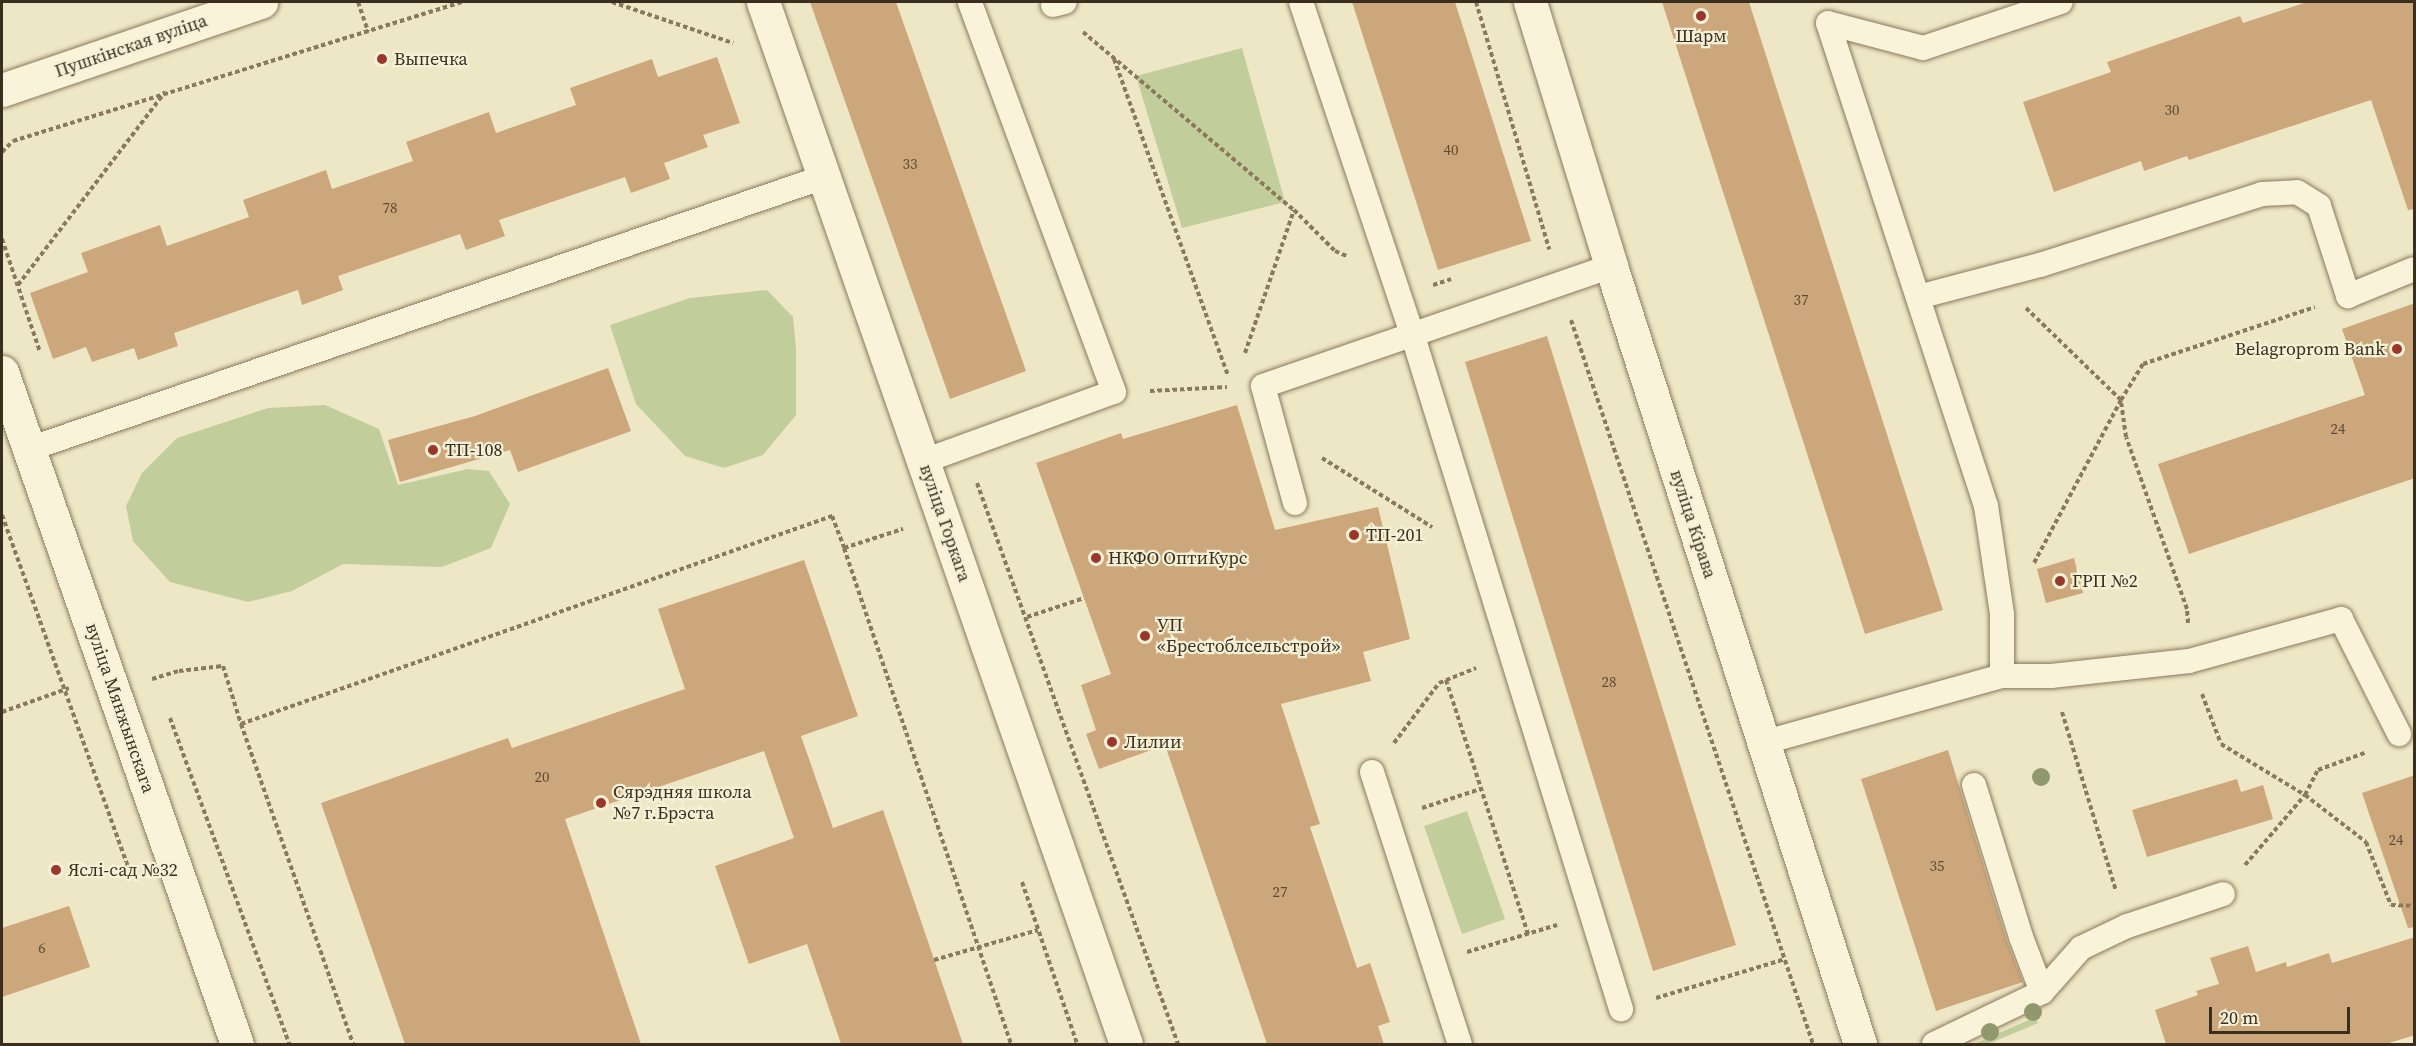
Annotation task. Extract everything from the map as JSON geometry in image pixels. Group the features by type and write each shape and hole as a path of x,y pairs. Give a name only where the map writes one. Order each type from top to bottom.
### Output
{"street":[{"name":"Пушкінская вуліца","path":"2,90 261,2"},
{"name":"вуліца Горкага","path":"763,2 1126,1044"},
{"name":"вуліца Кірава","path":"1530,2 1762,743 1860,1044"},
{"name":"вуліца Мянжынскага","path":"2,372 8,413 29,449 237,1044"}],"lane":[{"path":"924,461 1114,393 970,2"},
{"path":"1301,2 1413,333 1590,915 1621,1009"},
{"path":"2002,676 2002,614 1986,506 1828,23 1923,48 2061,2"},
{"path":"29,449 824,177"},
{"path":"1918,297 2040,265 2262,194 2297,192 2319,206 2348,296 2415,270"},
{"path":"1295,503 1263,386 1558,282 1611,266"},
{"path":"1762,743 2002,676 2051,676 2189,660 2341,619 2399,734"},
{"path":"1372,772 1460,1044"},
{"path":"1974,785 2021,937 2042,992"},
{"path":"1934,1044 2042,992 2081,948 2127,926 2223,894"}],"path":[{"path":"358,2 368,31"},
{"path":"2,152 13,141 462,2"},
{"path":"612,2 739,45"},
{"path":"1476,2 1558,282 1813,1044"},
{"path":"1059,3 1114,59 1294,210 1335,251 1423,288 1457,277"},
{"path":"1114,59 1233,387 1114,393"},
{"path":"18,285 166,92"},
{"path":"1244,354 1294,210"},
{"path":"1537,252 1549,249"},
{"path":"1993,276 2121,400 2126,437 2187,609 2189,660 2221,744 2305,795 2366,842 2391,905 2415,906"},
{"path":"2002,614 2032,567 2121,400 2143,364 2348,296"},
{"path":"1275,429 1481,557"},
{"path":"2,515 132,878"},
{"path":"241,724 832,516 1011,1044"},
{"path":"844,548 904,529"},
{"path":"1027,617 1084,598"},
{"path":"1372,772 1438,683 1511,654"},
{"path":"156,679 179,671 223,666 241,724 353,1044"},
{"path":"2051,676 2127,926"},
{"path":"1446,680 1528,934"},
{"path":"2223,894 2305,795 2318,770 2380,747 2399,734"},
{"path":"1387,819 1481,789"},
{"path":"1435,962 1590,915"},
{"path":"934,960 1038,930"},
{"path":"1646,1001 1785,959"}],"green space":[{"path":"1242,48 1285,202 1182,228 1136,76"},
{"path":"767,290 793,317 796,350 796,415 763,455 724,468 685,456 636,404 610,325 690,298"},
{"path":"325,405 379,429 398,485 468,469 489,471 510,504 491,548 442,567 343,564 292,591 248,602 170,582 133,541 126,506 142,473 177,438 268,408"},
{"path":"1467,811 1505,919 1462,934 1424,826"},
{"path":"2036,1017 2038,1023 1988,1044 1974,1044"}],"building":[{"path":"810,2 896,2 1026,371 950,399"},
{"path":"1352,2 1455,2 1531,241 1438,270"},
{"path":"1662,2 1749,2 1943,610 1865,634"},
{"path":"2307,2 2415,2 2415,209 2408,210 2371,100 2189,160 2187,156 2144,171 2141,161 2054,192 2023,102 2111,72 2107,62 2240,16 2243,23"},
{"path":"717,57 740,123 703,135 708,147 664,163 670,179 631,193 625,177 499,220 505,236 466,250 460,234 338,276 343,290 302,305 298,290 174,333 178,346 138,360 134,348 92,362 86,347 53,359 30,293 88,272 81,253 160,225 167,246 249,217 243,200 326,170 332,189 413,161 406,142 489,112 496,133 576,105 570,88 652,59 658,77"},
{"path":"2415,303 2415,478 2189,554 2158,464 2365,395 2342,329"},
{"path":"1547,336 1736,945 1653,971 1465,362"},
{"path":"608,368 631,431 518,472 510,450 400,482 388,440 475,416"},
{"path":"1237,405 1275,530 1378,507 1410,639 1363,652 1371,681 1281,704 1320,824 1310,827 1357,968 1370,963 1390,1022 1378,1026 1384,1044 1267,1044 1165,745 1099,769 1086,734 1096,730 1081,685 1111,674 1036,463 1121,433 1123,439"},
{"name":"ГРП №2","path":"2074,558 2083,593 2046,603 2037,569"},
{"path":"804,560 858,716 801,736 833,828 883,810 963,1044 841,1044 807,944 749,964 715,866 794,838 764,751 565,819 641,1044 405,1044 321,803 508,738 512,748 685,689 658,609"},
{"path":"1948,750 2007,941 2023,982 1936,1011 1861,779"},
{"path":"2415,775 2415,927 2408,928 2362,793"},
{"path":"2237,779 2241,792 2263,785 2273,819 2147,857 2132,810"},
{"path":"69,906 90,967 2,997 2,928"},
{"path":"2415,937 2415,1035 2386,1044 2166,1044 2155,1010 2198,995 2196,991 2219,984 2210,958 2248,946 2256,972 2286,962 2287,967 2329,953 2332,963"}],"place":[{"name":"Шарм","path":"1701,16"},
{"name":"Выпечка","path":"382,59"},
{"name":"Belagroprom Bank","path":"2397,349"},
{"name":"ТП-108","path":"433,450"},
{"name":"ТП-201","path":"1354,535"},
{"name":"НКФО ОптиКурс","path":"1096,558"},
{"name":"ГРП №2","path":"2060,581"},
{"name":"УП «Брестоблсельстрой»","path":"1145,636"},
{"name":"Лилии","path":"1112,742"},
{"name":"Сярэдняя школа №7 г.Брэста","path":"601,803"},
{"name":"Яслі-сад №32","path":"56,870"}]}
